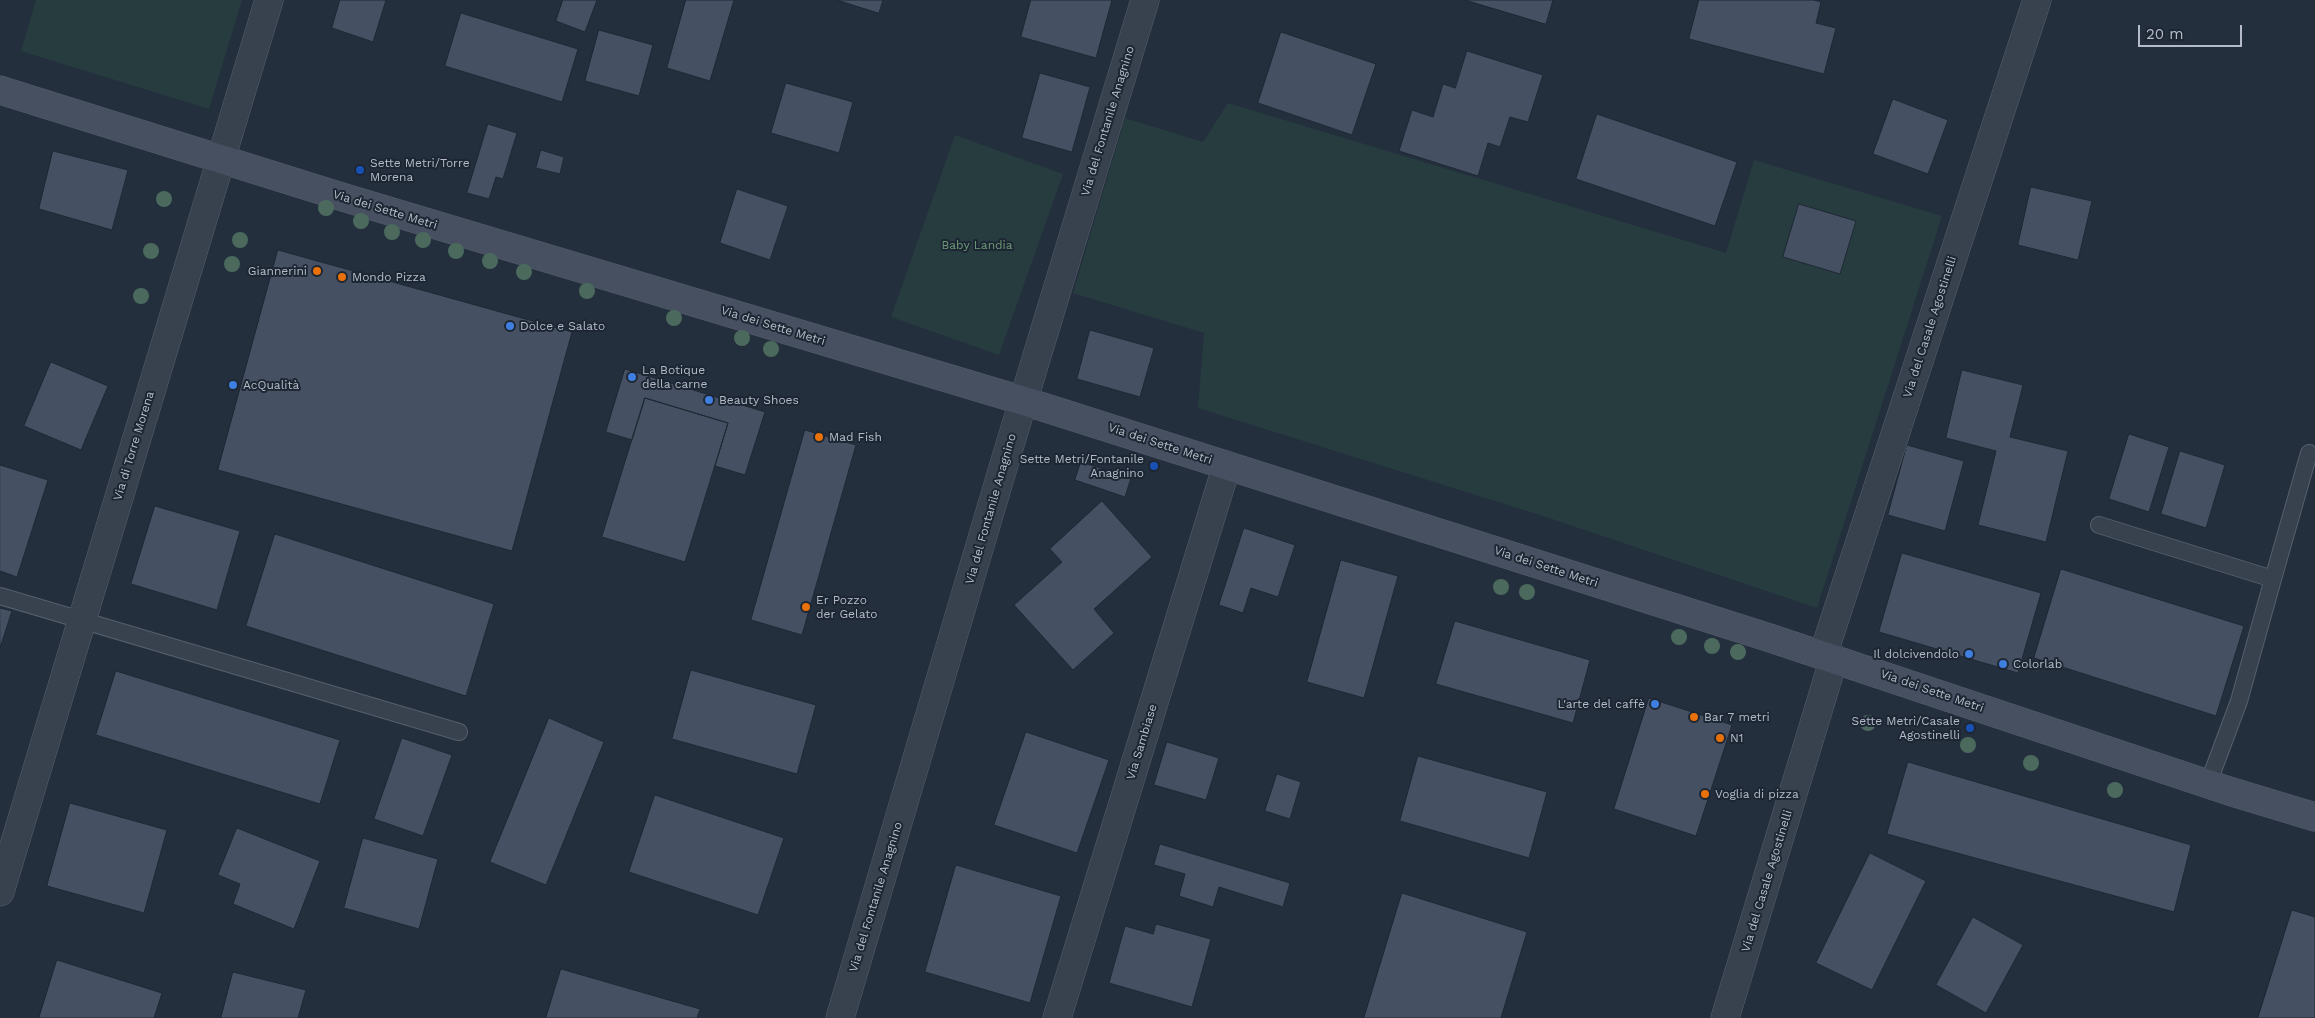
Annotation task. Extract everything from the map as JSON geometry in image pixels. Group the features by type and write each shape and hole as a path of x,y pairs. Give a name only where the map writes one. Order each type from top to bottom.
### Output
{"street":[{"name":"Via di Torre Morena","path":"0,892 269,0"},
{"name":"Via del Fontanile Anagnino","path":"840,1018 1145,0"},
{"name":"Via del Casale Agostinelli","path":"1725,1018 1828,656 2037,0"},
{"name":"Via dei Sette Metri","path":"0,90 348,199 1024,401 1828,656 2208,784 2315,817"},
{"name":"Via Sambiase","path":"1057,1018 1227,465"}],"lane":[{"path":"2208,784 2239,701 2309,453"},
{"path":"2099,525 2273,579"},
{"path":"0,596 459,732"}],"green space":[{"path":"36,0 242,0 209,109 21,51"},
{"path":"1228,103 1726,253 1754,160 1942,216 1817,608 1546,517 1198,408 1204,333 1073,293 1125,118 1203,142"},
{"name":"Baby Landia","path":"955,135 1063,174 999,355 891,317"}],"building":[{"path":"340,0 386,0 373,42 332,28"},
{"path":"563,0 597,0 585,32 556,21"},
{"path":"686,0 734,0 710,81 667,68"},
{"path":"837,0 883,0 879,13"},
{"path":"1031,0 1112,0 1096,58 1021,37"},
{"path":"1465,0 1553,0 1546,24"},
{"path":"1699,0 1814,0 1821,2 1816,23 1836,28 1824,74 1689,39"},
{"path":"461,13 578,49 562,102 445,66"},
{"path":"599,30 653,45 639,96 585,81"},
{"path":"1281,32 1376,64 1352,135 1258,103"},
{"path":"1467,51 1543,75 1528,122 1510,117 1500,147 1488,143 1478,176 1399,151 1412,110 1433,117 1443,84 1455,88"},
{"path":"1040,73 1090,87 1072,152 1022,138"},
{"path":"786,83 853,102 839,153 771,133"},
{"path":"1893,99 1948,120 1928,174 1873,154"},
{"path":"1597,114 1737,162 1715,226 1576,179"},
{"path":"488,124 517,133 503,179 496,177 489,199 467,193"},
{"path":"541,150 564,157 560,174 536,168"},
{"path":"53,151 128,170 112,230 39,209"},
{"path":"2031,187 2092,201 2078,260 2018,245"},
{"path":"737,189 788,206 770,260 720,243"},
{"path":"1799,204 1856,221 1840,274 1783,257"},
{"path":"278,250 572,332 512,551 218,470"},
{"path":"1090,330 1154,348 1140,397 1077,379"},
{"path":"51,362 108,386 81,450 24,426"},
{"path":"625,369 765,412 745,475 715,466 728,423 645,398 632,440 606,432"},
{"path":"1962,370 2023,385 2010,437 2068,451 2046,542 1978,525 1996,451 1946,438"},
{"path":"645,398 728,423 685,562 602,537"},
{"path":"805,430 856,445 802,635 751,620"},
{"path":"2129,434 2169,447 2149,512 2109,499"},
{"path":"1907,445 1964,461 1945,531 1888,515"},
{"path":"2180,451 2225,465 2206,528 2161,514"},
{"path":"1081,462 1131,478 1125,497 1075,480"},
{"path":"0,465 48,480 17,577 0,571"},
{"path":"1102,501 1152,557 1094,609 1114,633 1073,670 1014,605 1062,562 1050,549"},
{"path":"155,506 240,531 217,610 131,584"},
{"path":"1244,528 1295,545 1278,597 1251,588 1243,613 1219,605"},
{"path":"275,534 494,604 466,696 246,626"},
{"path":"1902,553 2041,593 2018,673 1879,632"},
{"path":"1341,560 1398,576 1364,698 1307,682"},
{"path":"2061,569 2244,626 2216,716 2034,658"},
{"path":"0,608 12,611 0,648"},
{"path":"1455,621 1590,660 1573,723 1436,684"},
{"path":"691,670 816,705 797,774 672,739"},
{"path":"116,671 340,740 320,804 96,735"},
{"path":"1649,698 1732,725 1696,836 1614,809"},
{"path":"549,718 604,742 546,885 490,862"},
{"path":"1026,732 1109,760 1077,853 994,825"},
{"path":"402,738 452,755 423,836 374,819"},
{"path":"1167,742 1219,758 1206,800 1154,785"},
{"path":"1418,756 1547,792 1529,858 1400,821"},
{"path":"1908,762 2191,845 2174,912 1887,834"},
{"path":"1277,774 1301,782 1290,819 1265,811"},
{"path":"655,795 784,838 758,915 629,872"},
{"path":"70,803 167,830 144,913 47,886"},
{"path":"237,828 320,861 294,929 233,904 240,884 218,875"},
{"path":"363,838 438,859 419,929 344,908"},
{"path":"1160,844 1290,883 1283,907 1219,887 1213,907 1179,896 1185,874 1154,865"},
{"path":"1870,853 1926,881 1872,990 1816,963"},
{"path":"956,865 1061,896 1030,1003 925,972"},
{"path":"1402,893 1527,932 1501,1018 1364,1018"},
{"path":"2292,910 2315,917 2315,1018 2258,1018"},
{"path":"1973,917 2023,945 1986,1013 1936,985"},
{"path":"1156,924 1211,939 1192,1007 1109,983 1125,926 1153,934"},
{"path":"57,960 162,993 154,1018 39,1018"},
{"path":"561,969 700,1009 697,1018 546,1018"},
{"path":"233,972 306,990 298,1018 221,1018"}],"place":[{"name":"Sette Metri/Torre Morena","path":"360,170"},
{"name":"Giannerini","path":"317,271"},
{"name":"Mondo Pizza","path":"342,277"},
{"name":"Dolce e Salato","path":"510,326"},
{"name":"La Botique della carne","path":"632,377"},
{"name":"AcQualità","path":"233,385"},
{"name":"Beauty Shoes","path":"709,400"},
{"name":"Mad Fish","path":"819,437"},
{"name":"Sette Metri/Fontanile Anagnino","path":"1154,466"},
{"name":"Er Pozzo der Gelato","path":"806,607"},
{"name":"Il dolcivendolo","path":"1969,654"},
{"name":"Colorlab","path":"2003,664"},
{"name":"L'arte del caffè","path":"1655,704"},
{"name":"Bar 7 metri","path":"1694,717"},
{"name":"Sette Metri/Casale Agostinelli","path":"1970,728"},
{"name":"N1","path":"1720,738"},
{"name":"Voglia di pizza","path":"1705,794"}]}
